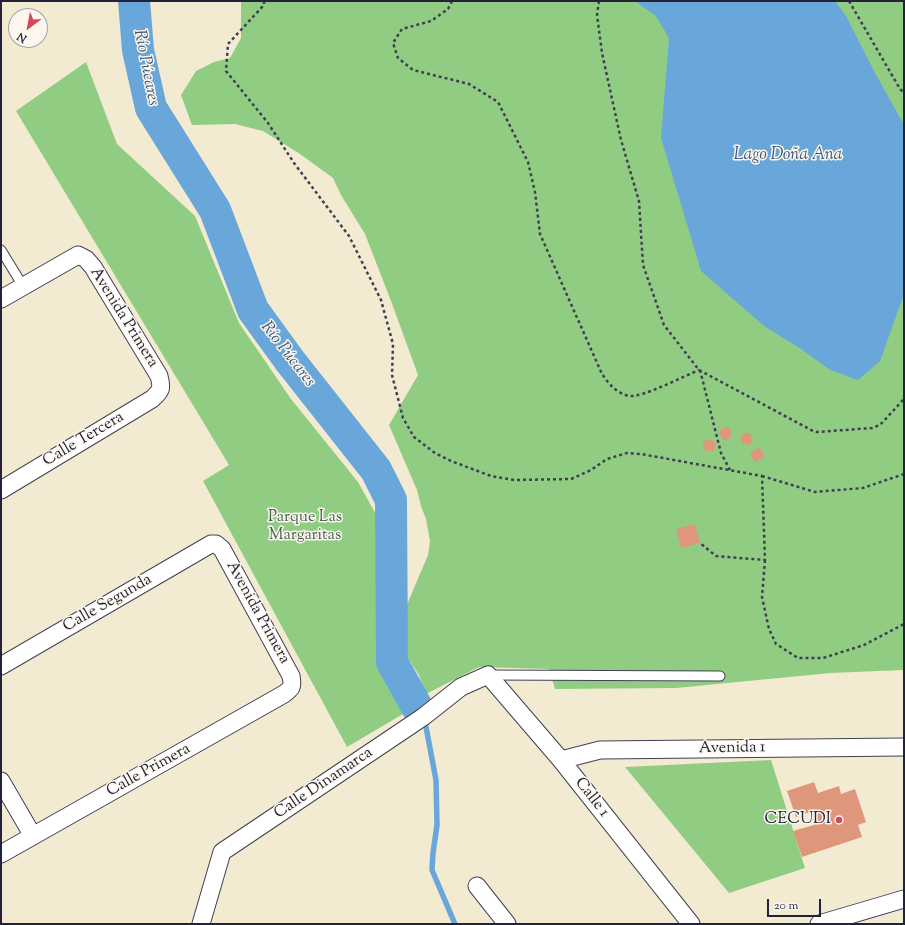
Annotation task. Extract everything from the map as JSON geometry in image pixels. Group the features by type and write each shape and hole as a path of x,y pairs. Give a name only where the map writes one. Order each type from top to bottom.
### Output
{"street":[{"name":"Avenida Primera","path":"23,286 78,255 86,259 159,376 162,386"},
{"path":"1,299 23,286"},
{"name":"Calle Tercera","path":"1,490 152,399 159,392 162,386"},
{"name":"Calle Segunda","path":"1,666 211,544 216,544"},
{"name":"Avenida Primera","path":"216,544 222,549 284,663 291,676 292,684"},
{"name":"Calle 1","path":"488,675 561,760 691,924"},
{"name":"Calle Dinamarca","path":"201,924 222,852 423,717 462,687 488,675"},
{"name":"Calle Primera","path":"1,854 284,694 291,688 292,684"},
{"name":"Avenida 1","path":"561,760 600,750 904,747"},
{"path":"1,781 33,836"},
{"path":"477,886 507,924"},
{"path":"819,924 904,899"}],"lane":[{"path":"1,250 23,286"},
{"path":"488,675 720,676"}],"path":[{"path":"264,1 264,5 228,44 226,71 268,123 294,163 349,236 381,300 393,344 392,375 403,418 414,437 435,453 451,461 491,476 514,480 571,479 591,470 607,459 627,453 641,454 762,476 815,492 863,488 904,474"},
{"path":"452,1 448,9 432,21 402,30 393,44 398,58 413,70 469,84 498,102 528,162 535,192 540,234 602,374 609,384 620,393 631,396 643,394 699,370"},
{"path":"599,1 597,15 602,52 621,140 639,201 643,265 664,325 699,370 721,453 730,470"},
{"path":"849,1 900,89 904,92"},
{"path":"699,370 813,431 818,432 876,427 880,425 904,399"},
{"path":"762,476 765,560 762,597 769,629 776,644 798,658 823,658 864,646 904,624"},
{"path":"700,543 716,556 765,560"}],"green space":[{"path":"241,1 904,1 904,670 830,673 676,688 555,689 549,669 479,667 426,694 419,675 408,658 406,607 428,555 430,541 426,519 417,490 389,425 418,375 365,234 341,195 333,178 300,154 263,131 235,124 192,125 181,95 196,71 214,62 230,58 241,38"},
{"name":"Parque Las Margaritas","path":"86,62 117,144 195,216 239,323 291,399 358,482 378,518 379,645 403,714 347,747 203,481 229,465 16,111"},
{"path":"771,760 805,868 729,893 625,767"}],"water":[{"name":"Lago Doña Ana","path":"637,1 835,1 846,16 904,125 904,294 880,361 858,380 830,370 801,349 764,326 701,271 661,138 669,38 655,15 640,5"}],"building":[{"path":"728,427 732,434 729,439 723,440 719,433 722,428"},
{"path":"744,433 750,433 753,440 749,445 743,444 740,437"},
{"path":"706,440 713,440 716,446 713,451 706,451 702,445"},
{"path":"760,448 765,456 755,462 750,454 754,450"},
{"path":"695,524 700,543 681,548 676,529"},
{"name":"CECUDI","path":"814,782 818,793 839,786 841,794 855,789 866,822 858,825 862,837 802,857 793,831 814,825 810,812 796,817 787,791"}],"waterway":[{"name":"Río Púcares","path":"134,1 138,50 151,108 215,210 253,310 290,361 376,470 391,500 392,662 417,707"},
{"path":"426,727 436,780 437,825 432,870 455,924"}],"place":[{"name":"CECUDI","path":"839,820"}]}
